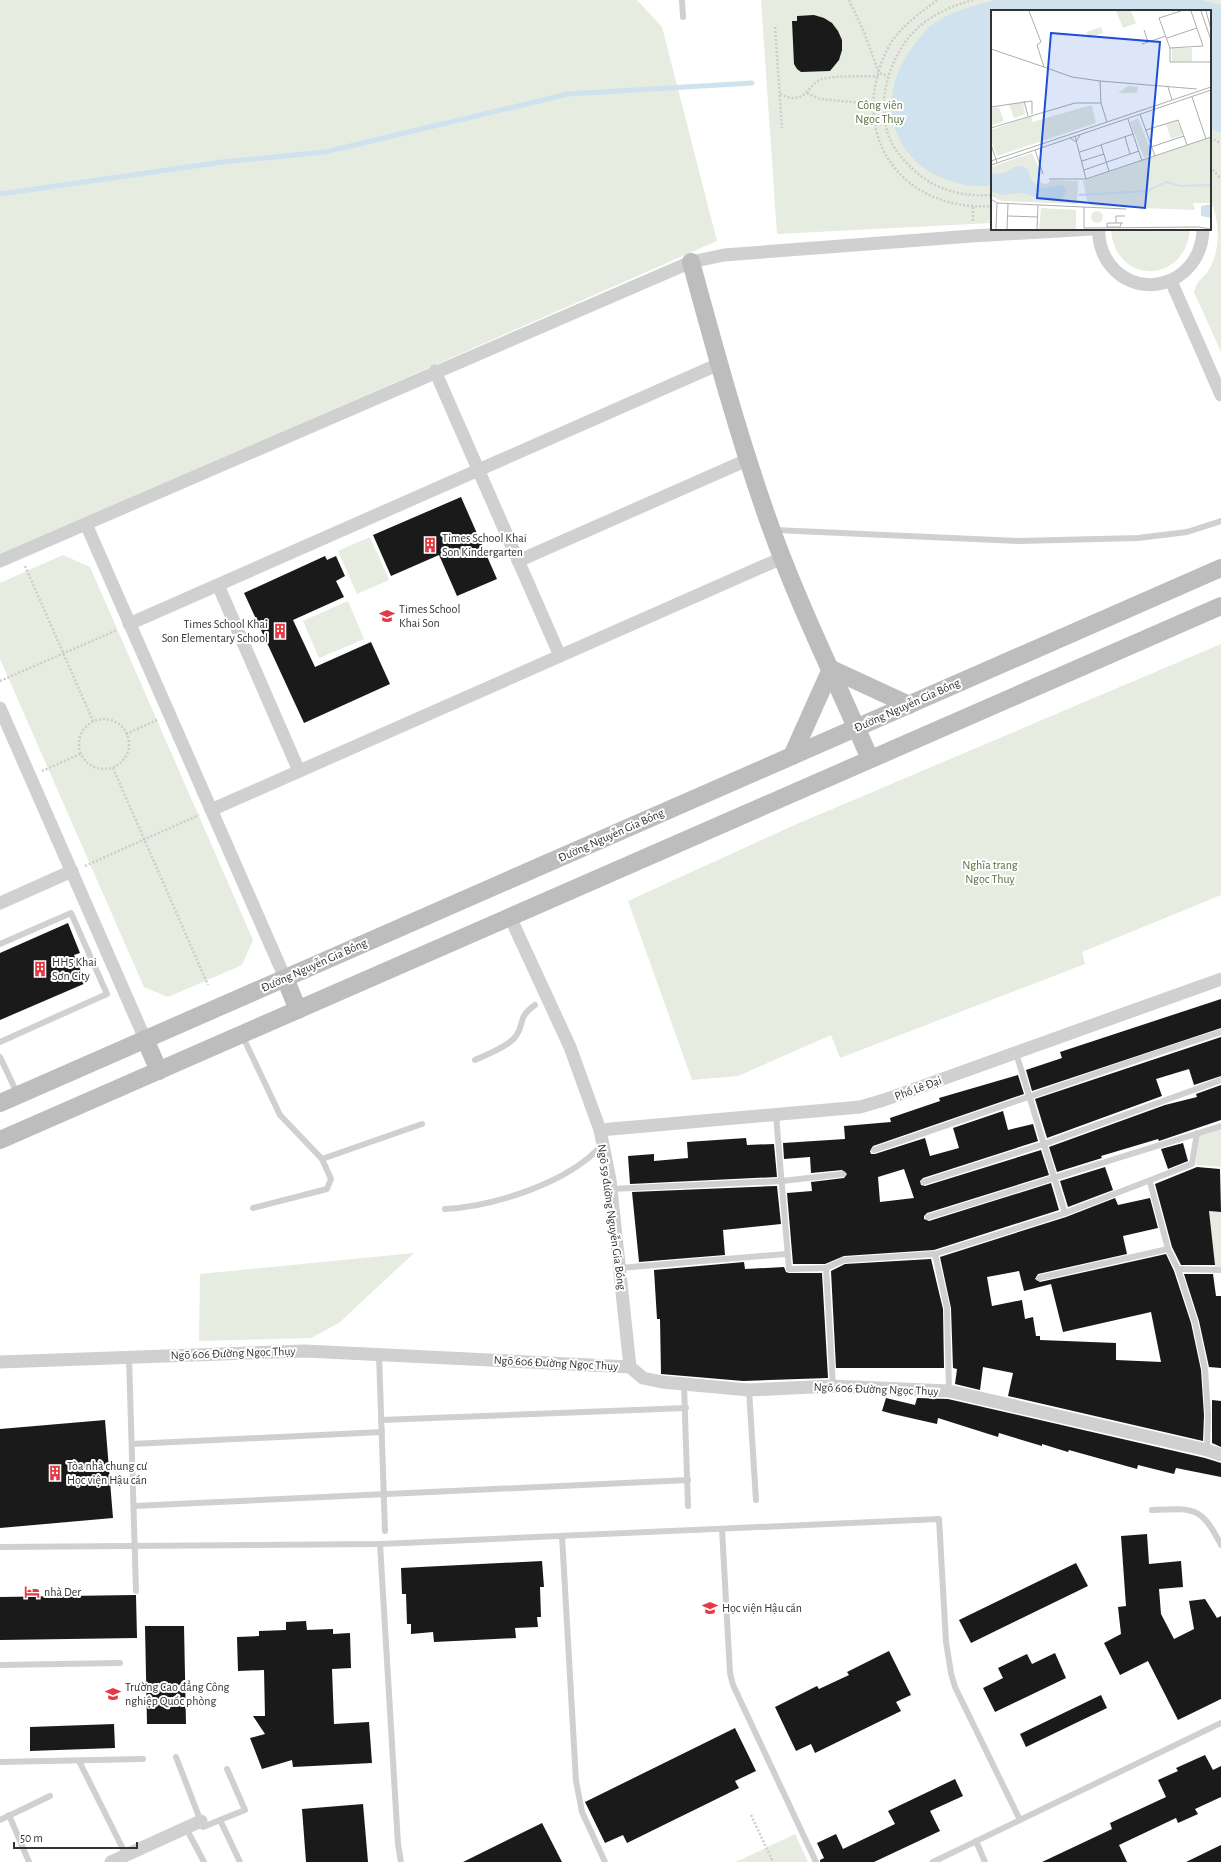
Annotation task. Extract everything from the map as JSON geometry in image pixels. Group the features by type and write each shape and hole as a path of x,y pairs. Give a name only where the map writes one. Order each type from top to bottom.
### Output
{"main road":[{"path":"691,262 747,460 782,558 870,759"},
{"name":"Đường Nguyễn Gia Bồng","path":"0,1102 1221,568"},
{"path":"0,1140 1221,606"},
{"path":"831,669 909,705"},
{"path":"792,756 831,669"},
{"path":"285,978 298,1010"},
{"path":"145,1039 159,1071"}],"street":[{"path":"0,561 435,371 691,262 724,255 972,236 1076,230"},
{"path":"1099,230 1101,249 1109,264 1121,276 1137,283 1154,285 1171,281 1186,272 1197,258 1203,242 1203,230"},
{"path":"1171,281 1221,395"},
{"path":"130,624 719,364"},
{"path":"435,371 560,656"},
{"path":"518,561 747,460"},
{"path":"86,524 285,978"},
{"path":"211,810 782,558"},
{"path":"218,585 299,771"},
{"path":"0,708 145,1039"},
{"path":"0,903 72,871"},
{"name":"Ngõ 59 đường Nguyễn Gia Bồng","path":"510,917 570,1047 600,1130 611,1189 630,1367"},
{"name":"Phố Lê Đại","path":"600,1130 836,1110 884,1100 1221,979"},
{"name":"Ngõ 606 Đường Ngọc Thụy","path":"0,1362 287,1351 379,1354 630,1367 643,1378 684,1385 749,1390 833,1386 949,1391 1207,1450 1221,1455"},
{"path":"110,1862 128,1858 186,1827 201,1821"}],"lane":[{"path":"682,0 683,17"},
{"path":"772,530 1019,541 1138,538 1187,532 1221,522"},
{"path":"0,944 71,913 107,994 0,1042"},
{"path":"475,1060 498,1049 516,1036 523,1014 535,1005"},
{"path":"874,1150 1136,1059 1221,1032"},
{"path":"242,1034 280,1115 322,1159 331,1178 327,1189 253,1208"},
{"path":"1016,1053 1065,1213"},
{"path":"0,1057 18,1095"},
{"path":"924,1182 1044,1144 1221,1080"},
{"path":"776,1115 782,1181 786,1254 789,1269 826,1268 844,1260 935,1254 1065,1213 1150,1182 1192,1164 1197,1133"},
{"path":"322,1159 422,1124"},
{"path":"928,1217 1221,1126"},
{"path":"445,1209 470,1208 496,1202 520,1194 573,1168 593,1155 603,1144"},
{"path":"611,1189 782,1181 843,1174"},
{"path":"1150,1182 1168,1248 1178,1269 1196,1322 1205,1369 1208,1415 1207,1450"},
{"path":"1039,1278 1168,1248"},
{"path":"620,1268 786,1254"},
{"path":"935,1254 947,1308 949,1391"},
{"path":"826,1268 833,1386"},
{"path":"1178,1269 1221,1270"},
{"path":"379,1354 385,1531"},
{"path":"129,1357 136,1591"},
{"path":"684,1385 686,1408 688,1506"},
{"path":"749,1390 756,1500"},
{"path":"381,1420 686,1408"},
{"path":"132,1444 382,1432"},
{"path":"134,1506 384,1493 688,1480"},
{"path":"1152,1510 1178,1509 1191,1511 1202,1515 1211,1525 1221,1545"},
{"path":"0,1547 380,1544 939,1519 946,1642 951,1673 955,1687 1020,1820"},
{"path":"722,1529 730,1672 733,1685 816,1862"},
{"path":"562,1536 576,1781 582,1812 605,1862"},
{"path":"380,1544 398,1844 401,1862"},
{"path":"0,1664 120,1663"},
{"path":"933,1862 1221,1723"},
{"path":"176,1757 203,1827 244,1810 227,1769"},
{"path":"0,1762 143,1759"},
{"path":"79,1761 128,1858"},
{"path":"0,1820 50,1796"},
{"path":"9,1816 29,1862"},
{"path":"220,1820 240,1862"},
{"path":"186,1827 204,1862"},
{"path":"976,1842 986,1862"}],"path":[{"path":"849,0 864,32 879,74"},
{"path":"937,0 916,16 898,34 889,46 879,74 873,104 874,124 879,145 890,162 905,178 922,191 948,202 991,206"},
{"path":"973,0 940,12 920,26 901,49 888,76 884,115 890,139 902,160 925,181 950,192 976,196 991,195"},
{"path":"775,27 782,128"},
{"path":"780,94 791,98 807,93 822,80 879,74 888,76"},
{"path":"807,93 825,100 873,104"},
{"path":"1211,139 1221,144"},
{"path":"1211,168 1221,179"},
{"path":"19,553 93,721"},
{"path":"0,681 130,624"},
{"path":"126,734 169,714"},
{"path":"109,720 122,727 126,734 129,741 128,750 120,763 113,768 106,770 90,766 80,754 79,739 82,732 93,721 109,720"},
{"path":"30,776 80,754"},
{"path":"113,768 208,984"},
{"path":"72,871 211,810"},
{"path":"751,1815 773,1862"}],"green space":[{"path":"0,0 637,0 662,27 717,241 0,556"},
{"name":"Công viên Ngọc Thụy","path":"761,0 1221,0 1221,352 1194,292 1197,284 1211,266 1217,248 1218,238 1218,228 1211,202 1211,10 991,10 991,223 777,234"},
{"path":"1111,230 1190,230 1185,248 1176,261 1163,269 1149,271 1136,268 1124,260 1115,247"},
{"path":"370,537 389,580 357,594 338,551"},
{"path":"63,555 90,567 253,940 242,965 168,997 144,987 0,659 0,583"},
{"path":"348,601 364,639 319,658 303,621"},
{"name":"Nghĩa trang Ngọc Thuỵ","path":"1221,644 1221,895 1082,952 1085,964 840,1058 831,1035 738,1076 692,1080 628,901 790,827"},
{"path":"1221,1126 1221,1167 1196,1165 1199,1133"},
{"path":"1209,1211 1221,1212 1221,1269 1215,1269"},
{"path":"414,1253 339,1323 311,1338 199,1341 200,1274"},
{"path":"795,1834 808,1862 735,1862 740,1860"}],"water":[{"path":"996,0 1202,0 1221,5 1221,133 1211,128 1211,10 991,10 991,185 977,186 953,182 930,172 913,159 901,142 894,123 892,102 895,81 903,61 929,27 953,13"}],"building":[{"path":"814,15 824,18 832,23 842,40 842,50 839,60 830,71 801,72 794,64 792,21 797,21 797,16"},
{"name":"Times School Khai Son Kindergarten","path":"461,497 497,579 457,596 439,555 391,576 373,535"},
{"name":"Times School Khai Son Elementary School","path":"325,556 327,560 336,556 345,576 336,581 344,597 293,620 315,667 371,642 390,684 304,723 244,593"},
{"name":"HH5 Khai Sơn City","path":"68,923 80,953 74,955 86,983 0,1020 0,953"},
{"path":"1221,999 1221,1028 1032,1091 1026,1070 1062,1058 1060,1052"},
{"path":"1221,1037 1221,1076 1194,1085 1189,1069 1156,1079 1162,1096 1047,1138 1035,1099"},
{"path":"1018,1075 1024,1094 873,1146 870,1151 871,1154 925,1138 930,1156 959,1148 953,1128 1003,1111 1008,1130 1033,1124 1038,1141 923,1178 920,1181 921,1185 925,1186 1041,1150 1049,1175 927,1213 924,1216 924,1219 929,1221 1051,1183 1059,1210 934,1250 844,1256 825,1264 793,1264 787,1193 812,1191 811,1182 844,1178 847,1174 842,1170 811,1173 810,1157 784,1159 783,1143 845,1139 844,1126 891,1122 890,1118 940,1101 939,1098","holes":["904,1169 914,1198 880,1202 878,1177"]},
{"path":"1221,1085 1221,1120 1159,1141 1158,1139 1101,1156 1102,1158 1057,1172 1049,1147 1165,1105 1197,1097 1196,1094"},
{"path":"746,1138 747,1145 774,1144 777,1177 630,1184 628,1156 654,1154 654,1161 688,1158 687,1142"},
{"path":"1183,1143 1188,1161 1168,1169 1161,1149"},
{"path":"1105,1167 1113,1190 1068,1207 1060,1181"},
{"path":"1197,1167 1220,1169 1221,1212 1209,1211 1215,1265 1181,1265 1172,1247 1155,1184"},
{"path":"777,1186 781,1224 723,1230 725,1255 639,1262 632,1192"},
{"path":"1115,1198 1118,1205 1150,1198 1158,1228 1123,1236 1127,1254 1038,1274 1035,1279 1040,1282 1166,1254 1174,1271 1191,1323 1201,1370 1204,1415 1203,1441 1008,1396 1013,1373 983,1367 980,1390 955,1384 957,1369 953,1368 951,1308 940,1257 1066,1217","holes":["1019,1271 1024,1291 1051,1284 1063,1332 1151,1312 1161,1362 1116,1360 1116,1343 1040,1340 1040,1336 1036,1336 1033,1317 1025,1319 1022,1300 992,1306 987,1277"]},
{"path":"931,1259 943,1309 944,1368 836,1368 831,1271 845,1264"},
{"path":"744,1262 745,1269 784,1267 786,1272 789,1273 822,1273 828,1378 743,1381 661,1374 660,1319 657,1319 654,1270"},
{"path":"1184,1274 1213,1274 1216,1296 1221,1296 1221,1368 1209,1367 1199,1321"},
{"path":"886,1398 915,1405 917,1398 948,1399 1205,1458 1221,1463 1221,1477 1176,1468 1174,1474 1138,1465 1137,1469 1069,1450 1068,1452 1042,1444 1042,1446 999,1433 998,1437 938,1418 937,1424 893,1414 882,1411"},
{"path":"1212,1400 1221,1401 1221,1447 1212,1443"},
{"name":"Tòa nhà chung cư Học viện Hậu cần","path":"105,1420 113,1518 0,1528 0,1429"},
{"path":"1147,1534 1149,1564 1181,1561 1183,1587 1159,1589 1161,1614 1174,1639 1194,1629 1189,1601 1205,1599 1217,1618 1221,1616 1221,1699 1178,1720 1148,1661 1120,1675 1104,1643 1121,1634 1118,1607 1126,1606 1121,1536"},
{"path":"542,1561 544,1587 540,1587 541,1617 537,1617 538,1627 515,1628 516,1638 434,1642 433,1632 411,1634 411,1624 407,1624 406,1594 402,1594 401,1568"},
{"path":"1076,1563 1088,1586 971,1643 959,1620"},
{"path":"136,1595 137,1638 0,1640 0,1597"},
{"path":"306,1621 307,1630 333,1629 333,1634 350,1633 351,1668 332,1669 334,1724 369,1722 372,1763 293,1767 292,1760 262,1769 250,1738 265,1734 253,1716 265,1716 264,1670 238,1671 237,1637 259,1636 259,1631 286,1630 286,1622"},
{"path":"145,1626 184,1626 186,1724 147,1724"},
{"path":"889,1651 911,1695 896,1702 901,1711 815,1753 811,1744 796,1751 775,1707 817,1686 819,1689 849,1675 847,1672"},
{"path":"1055,1653 1066,1678 995,1712 983,1688 1003,1678 998,1668 1027,1654 1032,1664"},
{"path":"1101,1695 1107,1708 1026,1747 1020,1734"},
{"path":"114,1724 115,1748 30,1751 30,1727"},
{"path":"735,1728 756,1771 735,1781 739,1788 627,1843 623,1835 605,1843 585,1802"},
{"path":"1205,1755 1213,1770 1221,1766 1221,1797 1195,1809 1198,1814 1178,1823 1176,1818 1119,1845 1127,1862 1042,1862 1112,1829 1110,1823 1166,1797 1158,1780 1178,1771 1176,1768"},
{"path":"955,1779 963,1796 930,1811 940,1831 874,1862 820,1862 820,1860 824,1858 817,1843 836,1834 843,1849 895,1824 888,1811"},
{"path":"363,1804 368,1862 306,1862 302,1809"},
{"path":"542,1823 562,1862 463,1862"},
{"path":"1221,1845 1221,1862 1186,1862"}],"waterway":[{"path":"0,194 222,162 325,152 568,94 752,83"}],"place":[{"name":"Times School Khai Son Kindergarten","path":"430,545"},
{"name":"Times School Khai Son","path":"387,616"},
{"name":"Times School Khai Son Elementary School","path":"280,631"},
{"name":"HH5 Khai Sơn City","path":"40,969"},
{"name":"Tòa nhà chung cư Học viện Hậu cần","path":"55,1473"},
{"name":"nhà Der","path":"32,1592"},
{"name":"Học viện Hậu cần","path":"710,1608"},
{"name":"Trường Cao đẳng Công nghiệp Quốc phòng","path":"113,1694"}]}
